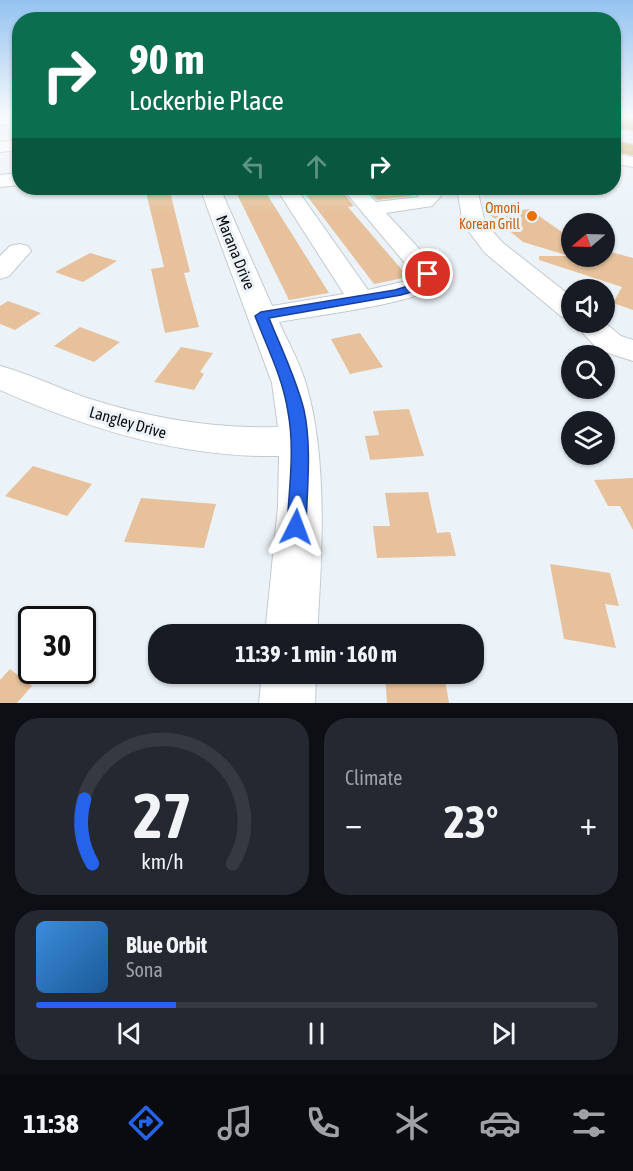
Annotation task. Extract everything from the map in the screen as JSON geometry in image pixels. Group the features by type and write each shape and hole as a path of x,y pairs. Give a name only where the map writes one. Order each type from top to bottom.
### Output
{"street":[{"name":"Marana Drive","path":"213,195 289,383 297,413 300,462 292,624"},
{"path":"291,195 361,299"},
{"path":"261,316 397,293 416,287 427,280 428,274 358,195"},
{"path":"371,209 425,202 430,195"},
{"path":"468,195 474,224 494,248 561,302"},
{"path":"0,271 19,251"},
{"path":"599,333 610,343 633,351"},
{"name":"Langley Drive","path":"0,377 147,430 184,437 260,444 298,441"},
{"path":"287,703 288,684"}],"building":[{"path":"147,195 171,195 190,272 184,273 199,327 165,333 151,269 164,267"},
{"path":"237,195 267,195 329,293 289,300"},
{"path":"306,195 345,195 354,206 348,207 408,277 374,284"},
{"path":"372,195 412,195 412,196 377,200"},
{"path":"529,209 561,231 561,254 523,242 490,215"},
{"path":"90,253 117,261 83,282 55,272"},
{"path":"615,253 633,258 633,310 615,304 622,287 615,285 615,279 597,279 539,260 539,256 561,256 561,267 615,267"},
{"path":"8,301 41,313 15,330 0,324 0,306"},
{"path":"80,327 120,342 94,362 54,346"},
{"path":"360,333 383,367 350,374 331,339"},
{"path":"181,347 213,353 200,372 204,374 194,390 154,382"},
{"path":"409,409 424,456 370,460 365,436 379,435 373,411"},
{"path":"33,466 92,484 67,516 5,496"},
{"path":"633,478 633,530 620,506 608,506 594,480"},
{"path":"428,492 437,533 450,532 456,556 377,558 373,526 390,526 385,493"},
{"path":"141,498 216,504 204,548 124,542"},
{"path":"550,564 610,573 619,606 605,604 616,648 564,639"},
{"path":"10,669 18,675 18,684 32,686 17,703 0,703 0,680"},
{"path":"386,684 446,684 449,703 387,703"}],"place":[{"name":"Omoni Korean Grill","path":"532,216"}],"route":[{"path":"296,527 300,462 297,413 289,383 261,316 397,293 416,287 427,280 428,274"}]}
